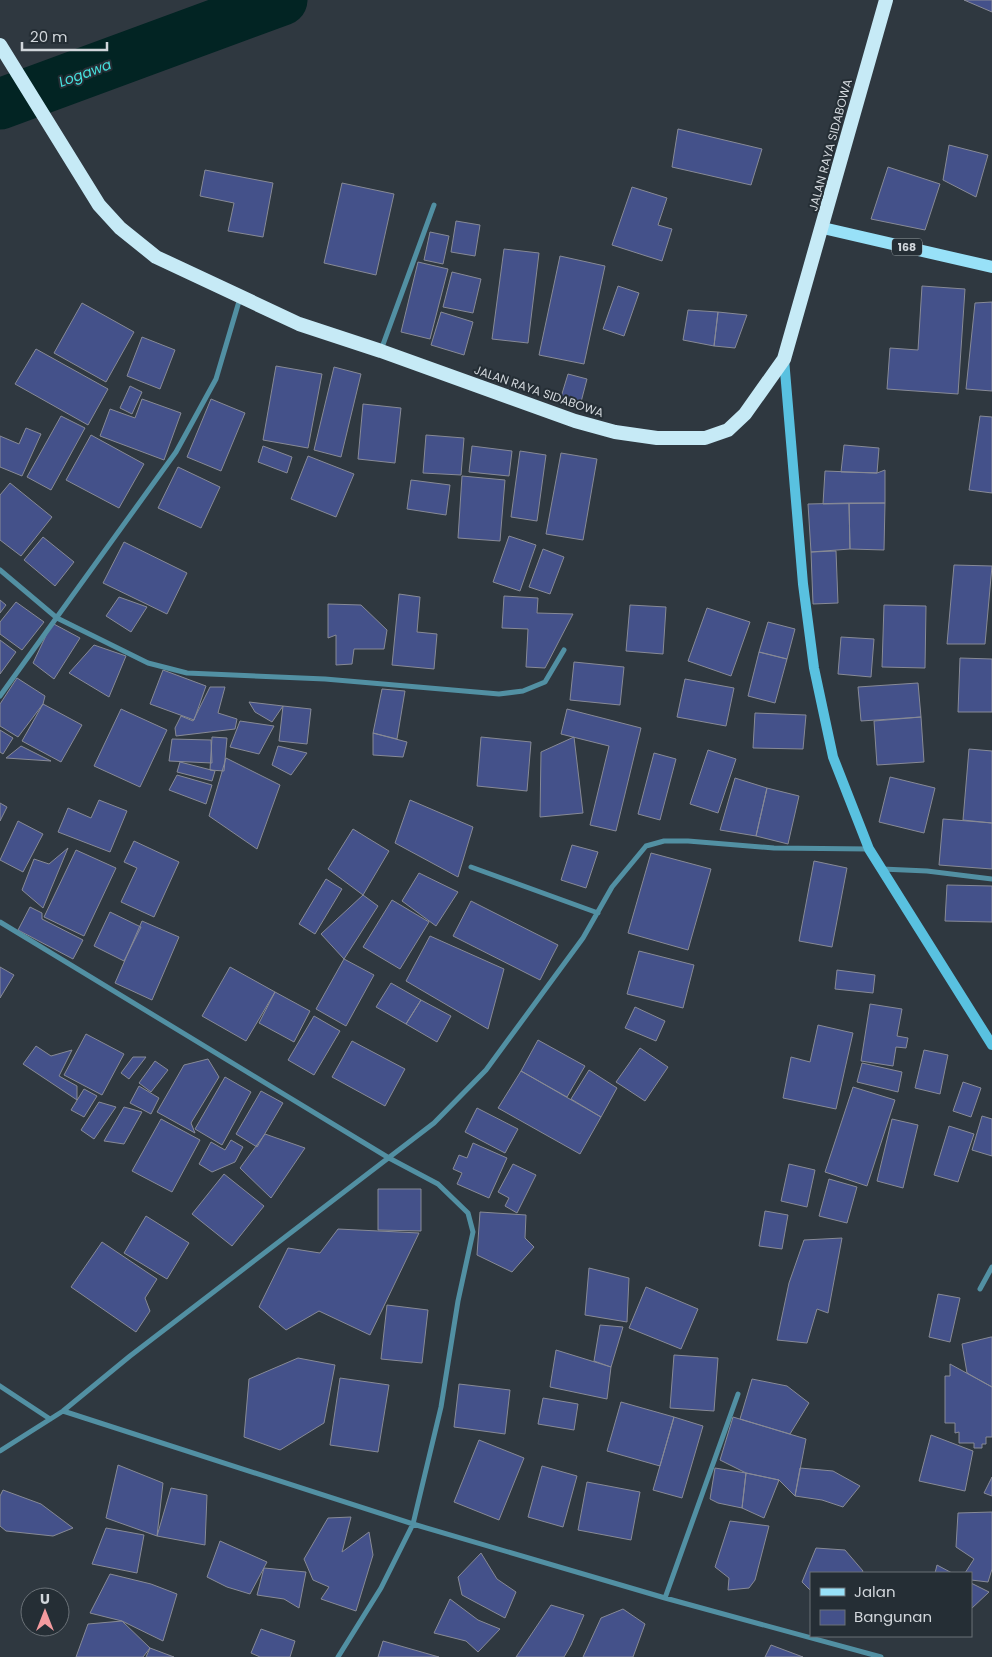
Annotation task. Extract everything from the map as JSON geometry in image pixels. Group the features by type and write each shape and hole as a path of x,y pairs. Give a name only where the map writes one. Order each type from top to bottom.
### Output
{"highway":[{"name":"JALAN RAYA SIDABOWA","path":"0,45 99,205 120,228 156,257 240,298 300,324 381,350 575,421 615,432 657,438 705,438 728,430 745,414 784,360 823,228 886,0"}],"main road":[{"name":"168","path":"823,228 992,267"},
{"path":"784,360 803,584 814,668 833,757 869,849 992,1045"}],"street":[{"path":"381,350 434,205"},
{"path":"0,696 176,452 216,379 240,298"},
{"path":"0,570 57,618 148,662 186,673 325,679 499,694 523,691 546,682 564,650"},
{"path":"0,1451 63,1411 130,1356 434,1122 486,1070 583,938 612,887 646,846 664,841 688,841 774,848 869,849"},
{"path":"471,867 598,913"},
{"path":"881,870 927,871 992,879"},
{"path":"0,922 389,1158 438,1184 468,1212 473,1232 458,1301 441,1407 413,1524 381,1588 338,1657"},
{"path":"980,1289 992,1267"},
{"path":"0,1386 50,1420"},
{"path":"665,1598 738,1394"},
{"path":"63,1411 413,1524 665,1598 810,1637"},
{"path":"810,1637 881,1656"}],"building":[{"path":"964,0 992,0 992,12"},
{"path":"678,129 762,149 751,185 672,167"},
{"path":"949,145 988,155 976,197 943,180"},
{"path":"888,167 940,184 925,230 871,219"},
{"path":"205,170 273,183 263,237 228,231 234,203 200,196"},
{"path":"342,183 394,194 376,275 324,263"},
{"path":"632,187 667,198 658,225 672,229 662,261 612,245"},
{"path":"456,221 480,225 475,256 451,252"},
{"path":"430,232 449,236 443,264 424,260"},
{"path":"504,249 539,253 528,343 492,339"},
{"path":"560,256 605,266 584,364 539,355"},
{"path":"418,262 448,269 430,339 401,332"},
{"path":"452,272 481,279 473,313 443,307"},
{"path":"618,286 639,293 624,336 603,329"},
{"path":"922,286 965,289 958,394 887,389 890,348 918,350"},
{"path":"992,302 992,391 966,389 975,303"},
{"path":"82,303 134,332 106,382 54,353"},
{"path":"688,310 718,312 714,346 683,340"},
{"path":"441,312 473,322 464,355 431,345"},
{"path":"718,312 747,315 735,348 714,346"},
{"path":"142,337 175,350 160,389 127,376"},
{"path":"36,349 108,389 88,425 15,384"},
{"path":"276,366 322,374 308,448 263,440"},
{"path":"334,367 361,374 341,457 314,450"},
{"path":"568,374 587,379 581,402 561,397"},
{"path":"130,386 142,392 132,414 120,408"},
{"path":"142,399 181,413 164,460 100,436 110,409 135,418"},
{"path":"211,399 245,413 221,471 187,457"},
{"path":"363,404 401,408 395,463 358,459"},
{"path":"61,416 85,428 51,490 27,477"},
{"path":"980,416 992,417 992,493 969,490"},
{"path":"26,428 41,434 22,476 0,467 0,436 19,444"},
{"path":"91,435 144,464 119,508 66,480"},
{"path":"426,435 464,438 461,475 423,473"},
{"path":"844,445 879,448 877,473 841,472"},
{"path":"263,446 292,457 287,473 258,462"},
{"path":"472,446 512,451 509,476 469,472"},
{"path":"520,451 546,455 537,521 511,517"},
{"path":"561,453 597,459 583,540 546,534"},
{"path":"308,456 354,474 336,517 291,499"},
{"path":"178,467 220,487 201,528 158,508"},
{"path":"885,470 885,503 823,504 825,471 877,473"},
{"path":"462,476 505,480 500,541 458,538"},
{"path":"411,480 450,485 446,515 407,509"},
{"path":"10,483 52,517 21,556 0,540 0,495"},
{"path":"849,503 885,503 884,550 850,549"},
{"path":"849,503 850,549 811,552 808,504"},
{"path":"509,536 536,545 520,591 493,582"},
{"path":"43,537 74,562 55,586 24,560"},
{"path":"124,542 187,573 167,614 103,583"},
{"path":"543,549 564,557 550,594 529,587"},
{"path":"836,551 838,603 813,604 811,552"},
{"path":"954,565 992,566 985,644 947,644"},
{"path":"399,594 420,597 417,632 437,634 434,669 392,665"},
{"path":"504,596 538,598 537,613 573,614 545,668 526,667 528,629 502,628"},
{"path":"119,597 147,607 131,632 106,616"},
{"path":"0,600 6,605 0,613"},
{"path":"16,602 44,622 22,650 0,634 0,622"},
{"path":"328,604 361,605 387,630 384,649 354,649 352,664 336,665 336,635 328,638"},
{"path":"630,605 666,607 663,654 626,651"},
{"path":"884,605 926,606 925,668 882,667"},
{"path":"707,608 750,622 731,676 688,661"},
{"path":"768,622 795,629 787,659 759,652"},
{"path":"52,623 80,638 54,679 33,663"},
{"path":"841,637 874,639 871,677 838,674"},
{"path":"0,640 16,652 0,674"},
{"path":"94,645 126,656 109,697 69,673"},
{"path":"759,652 787,659 775,703 748,696"},
{"path":"960,658 992,659 992,712 958,712"},
{"path":"574,662 624,667 620,705 570,700"},
{"path":"163,670 206,686 194,720 150,704"},
{"path":"17,678 45,696 43,704 18,737 0,726 0,704"},
{"path":"685,679 734,688 726,726 677,717"},
{"path":"918,683 921,717 861,721 858,687"},
{"path":"210,687 225,687 218,713 237,719 235,729 176,736 175,728 181,716 193,721"},
{"path":"382,689 405,691 397,739 373,733"},
{"path":"249,702 283,706 272,722 255,712"},
{"path":"43,704 82,725 61,762 22,741"},
{"path":"283,706 311,709 307,744 279,741"},
{"path":"121,709 167,730 140,787 94,766"},
{"path":"567,709 641,728 616,831 590,825 609,746 561,734"},
{"path":"755,713 806,715 803,749 753,748"},
{"path":"921,717 924,762 877,765 874,721"},
{"path":"240,721 274,726 259,754 230,747"},
{"path":"0,730 13,738 3,754 0,752"},
{"path":"373,733 407,742 403,757 373,755"},
{"path":"212,737 227,738 224,771 210,770"},
{"path":"481,737 531,742 527,791 477,786"},
{"path":"574,737 583,813 540,817 541,752"},
{"path":"172,739 211,740 212,763 169,761"},
{"path":"21,746 51,761 6,758"},
{"path":"278,746 307,753 291,775 272,765"},
{"path":"969,749 992,751 992,823 963,820"},
{"path":"708,750 736,759 718,813 690,804"},
{"path":"654,753 676,759 660,820 638,814"},
{"path":"226,758 280,785 257,849 209,816"},
{"path":"180,762 215,771 212,781 177,772"},
{"path":"177,775 212,785 206,804 169,790"},
{"path":"890,777 935,788 924,833 879,822"},
{"path":"735,778 767,788 756,836 720,830"},
{"path":"767,788 799,796 788,844 756,836"},
{"path":"99,800 127,811 110,852 58,832 68,808 91,818"},
{"path":"410,800 473,827 458,877 395,843"},
{"path":"0,803 7,807 0,821"},
{"path":"943,819 992,823 992,869 939,865"},
{"path":"18,821 43,834 23,872 0,860"},
{"path":"353,829 389,851 363,895 328,869"},
{"path":"134,841 179,862 154,917 121,902 137,868 124,862"},
{"path":"572,845 598,852 586,888 561,880"},
{"path":"68,848 43,908 22,890 34,859 49,864"},
{"path":"76,850 116,868 84,936 44,917"},
{"path":"651,853 711,869 688,950 628,933"},
{"path":"814,861 847,868 832,947 799,941"},
{"path":"419,873 458,892 436,926 402,901"},
{"path":"326,879 342,889 315,934 299,924"},
{"path":"947,885 992,886 992,922 945,921"},
{"path":"363,895 378,906 344,959 321,934"},
{"path":"392,900 429,922 400,969 363,947"},
{"path":"471,901 558,945 540,980 453,936"},
{"path":"30,907 42,913 42,919 83,940 73,959 18,930"},
{"path":"110,912 141,927 124,961 94,946"},
{"path":"142,921 179,937 152,1000 115,983"},
{"path":"430,936 504,969 488,1029 406,981"},
{"path":"639,951 694,965 683,1008 627,994"},
{"path":"344,959 374,975 346,1026 316,1009"},
{"path":"0,967 14,975 0,998"},
{"path":"230,967 275,992 246,1041 202,1016"},
{"path":"837,970 875,975 873,993 835,989"},
{"path":"391,983 421,1000 406,1024 376,1007"},
{"path":"275,992 310,1011 294,1042 259,1023"},
{"path":"421,1000 451,1016 437,1042 406,1024"},
{"path":"870,1004 902,1009 897,1036 908,1038 906,1048 896,1047 893,1066 861,1061"},
{"path":"635,1007 665,1021 656,1041 625,1028"},
{"path":"314,1016 340,1031 314,1075 288,1060"},
{"path":"818,1025 853,1033 836,1109 783,1098 791,1057 810,1062"},
{"path":"86,1034 124,1054 102,1095 64,1075"},
{"path":"538,1040 585,1066 567,1097 521,1071"},
{"path":"352,1041 405,1069 385,1106 332,1077"},
{"path":"36,1046 51,1056 72,1050 59,1076 77,1086 77,1100 23,1064"},
{"path":"640,1048 668,1067 645,1101 616,1082"},
{"path":"924,1050 948,1055 940,1094 915,1088"},
{"path":"133,1057 146,1057 129,1079 121,1073"},
{"path":"208,1059 219,1077 191,1123 195,1133 157,1112 184,1065"},
{"path":"155,1061 168,1070 151,1092 139,1083"},
{"path":"862,1063 902,1072 898,1092 857,1082"},
{"path":"589,1070 617,1088 601,1117 571,1099"},
{"path":"521,1071 601,1117 580,1154 498,1108"},
{"path":"225,1077 251,1092 222,1145 195,1129"},
{"path":"963,1082 981,1088 971,1117 953,1111"},
{"path":"139,1086 159,1098 151,1114 130,1103"},
{"path":"853,1087 895,1100 867,1186 825,1172"},
{"path":"84,1089 97,1096 84,1117 71,1110"},
{"path":"261,1091 283,1103 257,1147 236,1134"},
{"path":"99,1102 116,1107 94,1139 81,1130"},
{"path":"124,1107 142,1112 124,1144 104,1141"},
{"path":"477,1108 518,1129 505,1153 465,1132"},
{"path":"982,1116 992,1119 992,1156 972,1150"},
{"path":"161,1119 200,1140 172,1192 132,1171"},
{"path":"892,1119 918,1125 903,1188 877,1181"},
{"path":"949,1126 974,1134 958,1182 934,1175"},
{"path":"265,1134 305,1148 271,1198 240,1168"},
{"path":"231,1140 243,1147 235,1162 212,1172 199,1164 211,1142 225,1150"},
{"path":"473,1143 507,1158 489,1198 457,1184 462,1173 453,1169 459,1155 467,1158"},
{"path":"513,1164 536,1175 517,1213 505,1206 509,1198 498,1192"},
{"path":"789,1164 815,1170 807,1207 781,1201"},
{"path":"224,1174 264,1206 232,1246 192,1214"},
{"path":"829,1179 857,1187 847,1223 819,1216"},
{"path":"378,1189 421,1189 421,1231 378,1230"},
{"path":"765,1211 788,1215 782,1249 759,1246"},
{"path":"480,1212 526,1215 525,1238 534,1247 512,1272 477,1255"},
{"path":"146,1216 189,1243 167,1279 124,1253"},
{"path":"338,1229 419,1233 370,1335 319,1311 286,1330 259,1307 288,1248 320,1253"},
{"path":"842,1238 828,1313 817,1309 807,1343 777,1340 789,1283 804,1240"},
{"path":"102,1242 157,1279 145,1298 150,1311 136,1332 71,1287"},
{"path":"589,1268 629,1278 627,1322 585,1315"},
{"path":"646,1287 698,1309 681,1349 629,1328"},
{"path":"938,1294 960,1298 950,1342 929,1337"},
{"path":"387,1305 428,1310 422,1363 381,1359"},
{"path":"600,1325 623,1327 611,1367 594,1361"},
{"path":"992,1337 992,1387 967,1373 962,1344"},
{"path":"556,1350 611,1367 607,1399 550,1387"},
{"path":"674,1355 718,1358 714,1411 670,1408"},
{"path":"298,1358 335,1365 324,1423 280,1450 244,1437 249,1379"},
{"path":"950,1364 992,1387 992,1437 986,1437 986,1444 982,1444 982,1448 974,1448 974,1443 959,1443 959,1432 955,1433 955,1423 945,1423 945,1376 950,1376"},
{"path":"340,1378 389,1385 378,1452 330,1445"},
{"path":"752,1379 787,1386 809,1403 790,1434 740,1419"},
{"path":"459,1384 510,1390 505,1434 454,1427"},
{"path":"543,1398 578,1404 574,1430 538,1424"},
{"path":"621,1402 674,1417 660,1466 607,1451"},
{"path":"674,1417 703,1426 682,1498 653,1490"},
{"path":"733,1417 806,1439 795,1496 779,1480 746,1473 720,1460"},
{"path":"931,1435 973,1451 965,1491 919,1481"},
{"path":"479,1440 524,1458 499,1520 454,1502"},
{"path":"118,1465 163,1483 157,1536 106,1518"},
{"path":"542,1466 577,1476 563,1527 528,1517"},
{"path":"715,1468 746,1473 742,1508 718,1503 710,1499"},
{"path":"800,1468 833,1471 860,1486 843,1507 822,1500 795,1496"},
{"path":"746,1473 779,1480 764,1518 742,1508"},
{"path":"992,1477 992,1496 984,1493"},
{"path":"587,1482 640,1492 631,1540 578,1530"},
{"path":"171,1488 207,1495 205,1545 157,1536"},
{"path":"3,1490 41,1504 73,1528 53,1536 6,1531 0,1526 0,1496"},
{"path":"992,1512 992,1569 988,1582 972,1580 972,1572 966,1572 974,1559 956,1547 958,1513"},
{"path":"351,1517 342,1552 369,1532 373,1555 356,1611 321,1599 329,1587 313,1580 304,1559 328,1518"},
{"path":"730,1521 769,1526 755,1580 749,1588 728,1590 729,1578 715,1567"},
{"path":"106,1528 144,1535 137,1573 92,1564"},
{"path":"220,1541 267,1562 250,1594 227,1587 207,1577"},
{"path":"816,1548 845,1550 863,1571 810,1572 810,1590 802,1582"},
{"path":"481,1553 497,1579 516,1592 505,1618 462,1595 458,1577"},
{"path":"937,1565 950,1572 935,1572"},
{"path":"264,1568 306,1572 299,1608 284,1599 257,1595"},
{"path":"110,1574 151,1584 177,1594 163,1641 122,1621 90,1613"},
{"path":"972,1584 989,1592 972,1608"},
{"path":"450,1599 478,1620 500,1629 478,1652 466,1641 434,1633"},
{"path":"551,1605 584,1615 564,1657 516,1657"},
{"path":"623,1609 645,1624 633,1657 583,1657 601,1618"},
{"path":"122,1621 150,1648 143,1657 76,1657 88,1624"},
{"path":"261,1629 295,1641 290,1657 260,1657 251,1653"},
{"path":"383,1641 439,1657 378,1657"},
{"path":"771,1645 803,1657 765,1657"},
{"path":"150,1648 174,1657 146,1657"}],"waterway":[{"name":"Logawa","path":"0,104 282,0"}]}
